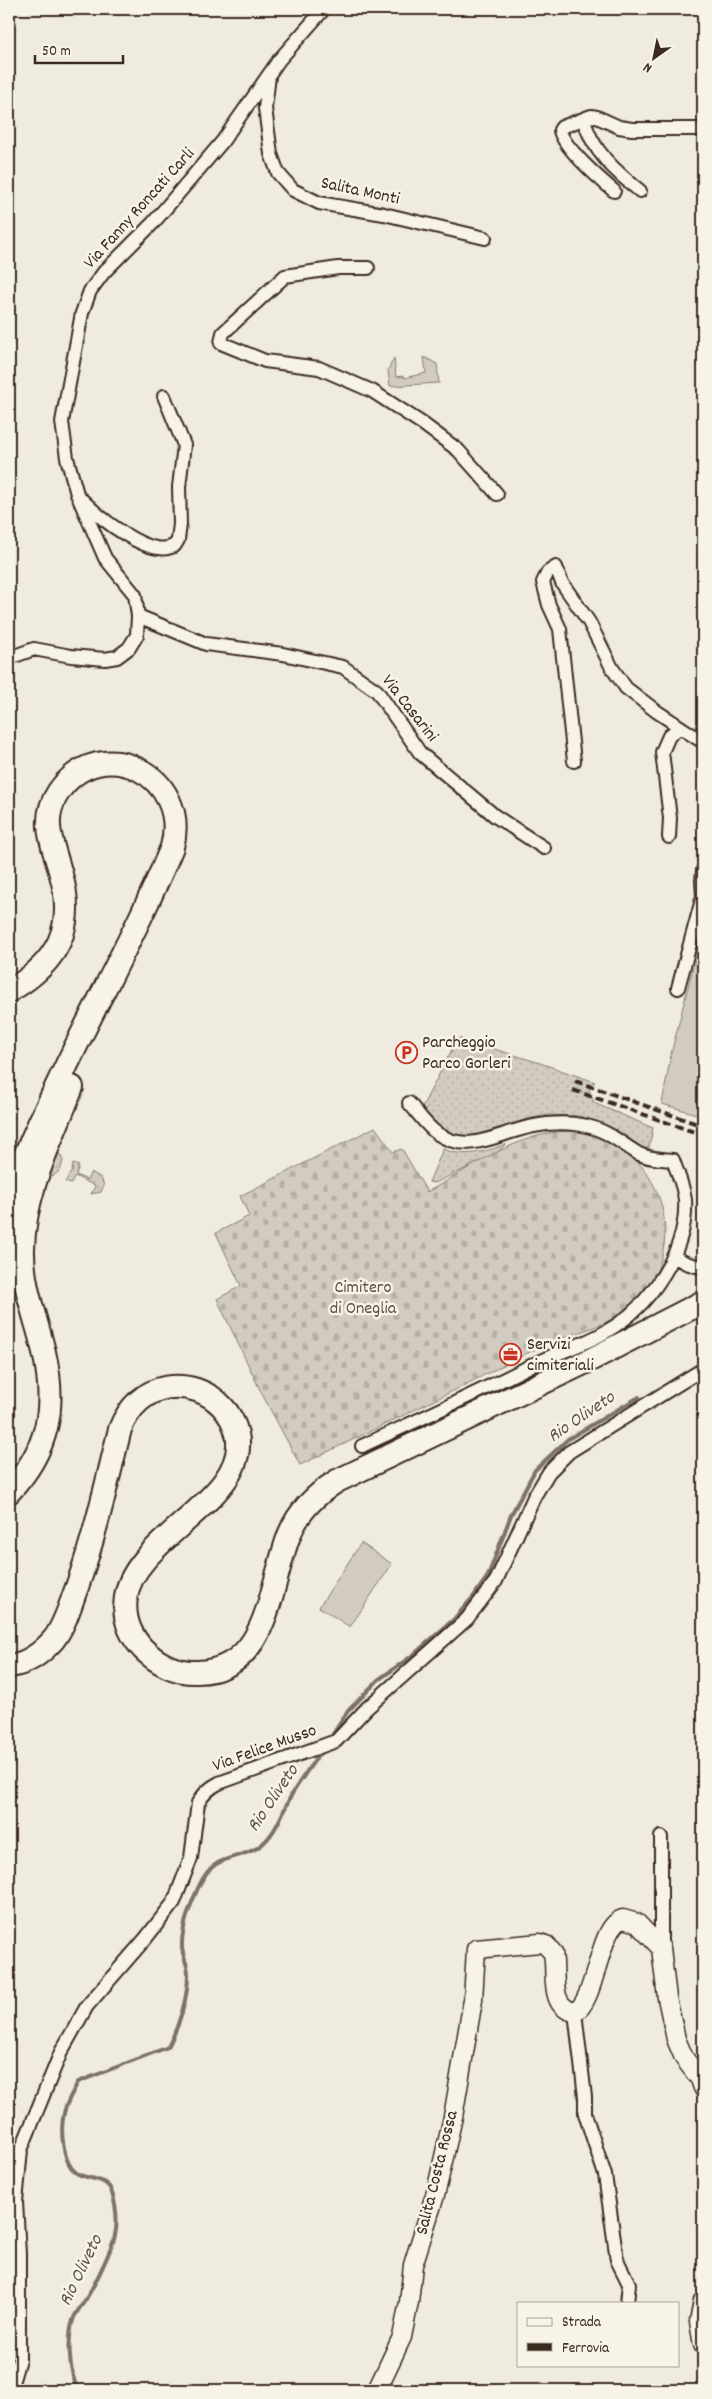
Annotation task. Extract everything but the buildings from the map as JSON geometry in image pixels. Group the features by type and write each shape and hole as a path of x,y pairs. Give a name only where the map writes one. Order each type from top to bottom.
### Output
{"highway":[{"path":"9,991 34,975 44,966 58,948 62,937 66,913 66,889 48,831 48,820 54,800 67,782 76,774 86,769 110,763 131,766 149,775 170,801 175,819 175,836 172,847 118,966 74,1050 26,1155 11,1198 9,1215"},
{"path":"9,1492 29,1468 40,1450 48,1420 48,1381 44,1353 28,1296 24,1270 26,1215 36,1180 118,966"},
{"path":"9,1272 18,1310 48,1381"},
{"path":"9,1666 25,1662 36,1656 62,1627 85,1562 120,1429 131,1409 149,1394 162,1389 184,1386 208,1394 230,1414 237,1434 234,1463 222,1486 148,1557 134,1575 126,1595 125,1616 129,1627 133,1637 148,1654 171,1668 193,1672 207,1672 237,1659 253,1642 265,1615 290,1533 303,1512 322,1491 337,1481 579,1365 703,1302"}],"street":[{"name":"Via Fanny Roncati Carli","path":"9,658 34,649 71,656 105,659 117,657 129,648 137,635 138,616 135,595 105,558 77,494 67,458 62,422 80,319 90,291 104,272 153,223 222,142 269,74 324,9"},
{"name":"Salita Monti","path":"269,74 265,108 271,154 278,173 293,190 319,203 384,214 485,238"},
{"path":"614,191 585,165 560,134 562,127 597,116 619,127 632,129 703,129"},
{"path":"584,119 592,140 604,157 640,191"},
{"path":"368,268 338,268 285,276 223,333 221,342 266,361 319,368 372,391 423,424 458,450 498,494"},
{"name":"Via Fanny Roncati Carli","path":"77,494 96,514 139,542 160,549 175,545 178,540 180,524 179,487 184,445 164,396"},
{"path":"574,761 560,629 549,605 542,582 548,572 556,567 562,583 588,622 612,668 626,688 703,742"},
{"name":"Via Casarini","path":"138,616 206,644 283,654 343,667 377,691 420,753 495,816 544,848"},
{"path":"669,837 670,818 662,752 669,736 680,727"},
{"path":"678,988 703,896 703,870"},
{"path":"362,1446 606,1332 626,1318 644,1301 663,1275 672,1256 681,1228 685,1199 673,1160 640,1155 613,1135 580,1124 542,1125 519,1129 474,1144 463,1144 437,1134 409,1103"},
{"path":"672,1256 703,1268"},
{"name":"Via Felice Musso","path":"10,2390 19,2358 20,2254 16,2202 20,2150 61,2052 87,2006 146,1938 174,1902 191,1858 198,1803 204,1793 219,1783 336,1741 367,1708 467,1620 496,1581 534,1497 549,1472 569,1452 703,1369"},
{"path":"660,1837 662,1948 667,1998 676,2039 684,2058 700,2079 703,2088"},
{"path":"627,2302 629,2284 617,2260 605,2176 585,2114 585,2097 575,2012 581,2005 610,1929 615,1922 623,1919 633,1921 662,1948"},
{"name":"Salita Costa Rossa","path":"377,2390 402,2337 409,2302 413,2265 436,2192 453,2117 473,2000 476,1949 540,1943 546,1945 553,1953 555,1989 558,1999 569,2011 575,2012"},
{"path":"703,2301 699,2322 703,2344"}],"green space":[{"path":"424,357 437,364 439,383 390,386 388,370 394,358 396,377 404,376 404,378 426,373"},
{"path":"703,928 703,1116 662,1104 671,1054"},
{"path":"458,1038 595,1082 589,1089 594,1103 653,1128 648,1152 617,1130 580,1116 549,1115 531,1118 476,1135 466,1136 453,1134 436,1125 422,1107"},
{"name":"Cimitero di Oneglia","path":"375,1127 393,1152 402,1149 427,1192 478,1162 514,1144 532,1138 551,1133 576,1131 606,1139 635,1159 649,1176 664,1216 665,1238 661,1259 653,1279 640,1298 620,1315 598,1326 537,1348 300,1465 262,1394 217,1299 241,1286 216,1233 249,1216 240,1196"},
{"path":"506,1144 496,1154 435,1183 429,1182 443,1149 459,1153 475,1153"},
{"path":"57,1150 63,1160 61,1168 53,1176 45,1177"},
{"path":"73,1164 79,1166 76,1175 87,1180 91,1172 101,1178 104,1185 101,1192 91,1194 95,1186 75,1176 71,1184 65,1182 72,1171"},
{"path":"361,1543 392,1564 350,1627 319,1607"}],"waterway":[{"name":"Rio Oliveto","path":"329,1740 348,1711 378,1680 412,1656 453,1620 474,1596 488,1576 511,1515 535,1470 568,1439 639,1397"},
{"name":"Rio Oliveto","path":"78,2390 71,2365 71,2328 74,2317 90,2292 114,2241 116,2219 115,2203 107,2184 78,2174 68,2163 62,2137 66,2105 78,2082 168,2047 185,2002 188,1971 182,1948 182,1940 187,1916 199,1886 205,1875 218,1863 248,1852 264,1843 274,1830 292,1794 322,1750"}],"railway":[{"path":"575,1081 703,1126"},
{"path":"573,1090 703,1135"}],"place":[{"name":"Parcheggio Parco Gorleri","path":"406,1053"},
{"name":"Servizi cimiteriali","path":"511,1355"}]}
